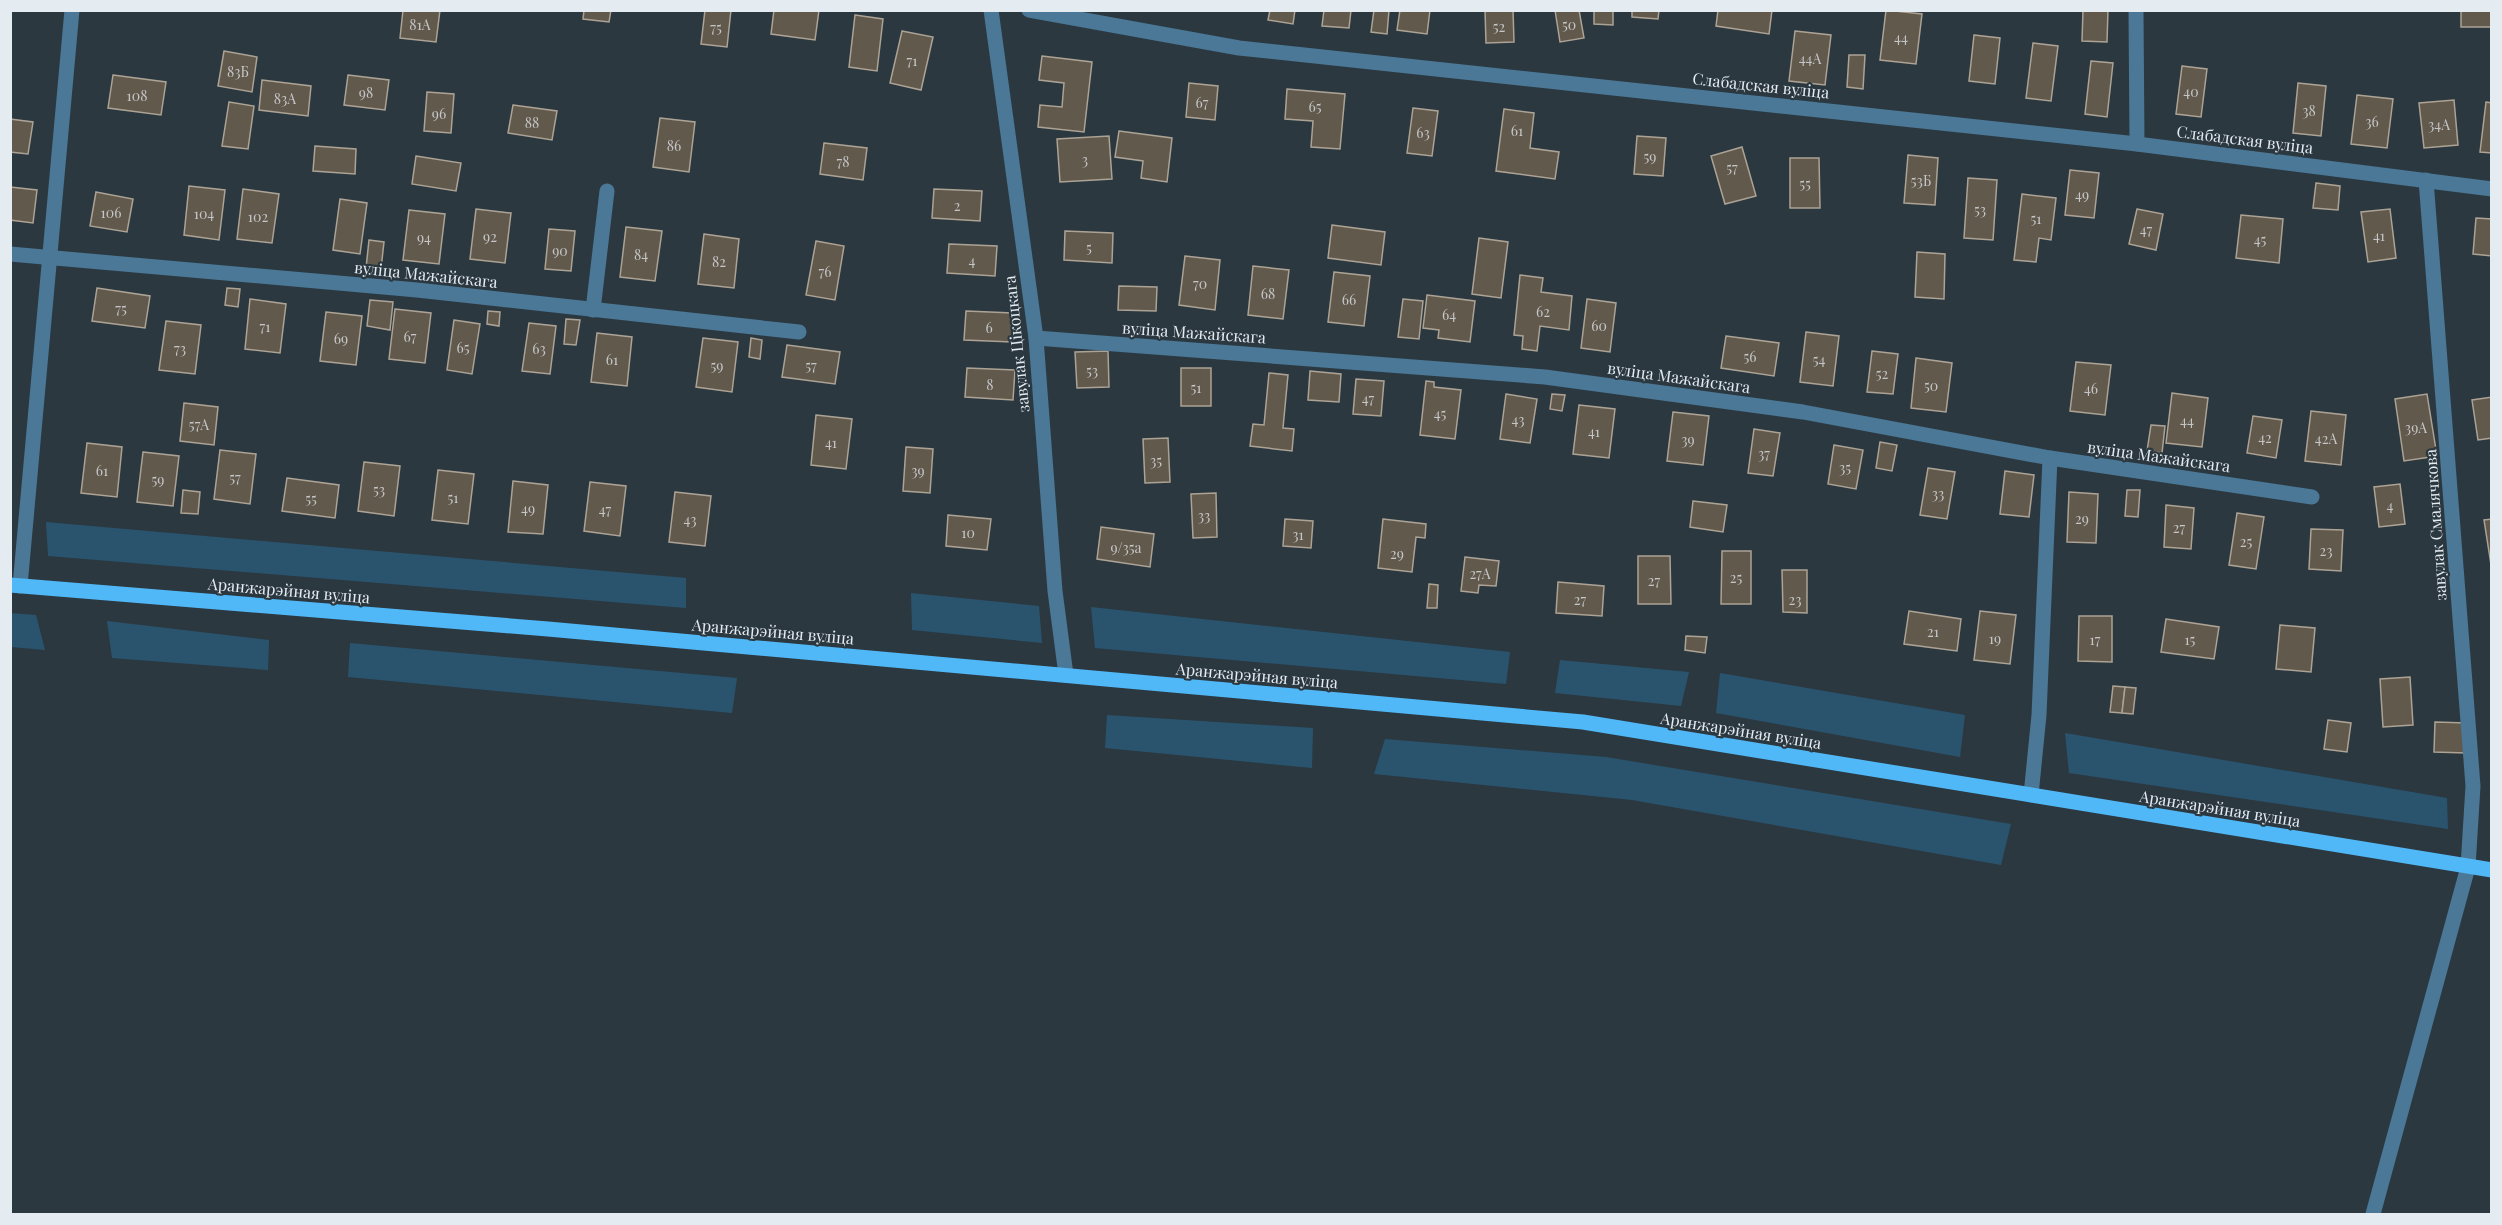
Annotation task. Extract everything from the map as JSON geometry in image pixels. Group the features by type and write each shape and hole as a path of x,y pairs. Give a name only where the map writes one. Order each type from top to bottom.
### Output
{"main road":[{"name":"Аранжарэйная вуліца","path":"15,585 548,628 1583,722 2492,870"}],"street":[{"path":"15,585 50,256 72,10"},
{"name":"завулак Цікоцкага","path":"991,10 1036,338 1055,591 1066,675"},
{"name":"Слабадская вуліца","path":"1029,10 1239,48 2136,144 2492,189"},
{"path":"2136,10 2136,144"},
{"name":"завулак Смалячкова","path":"2373,1215 2468,867 2473,786 2426,180"},
{"path":"592,310 607,191"},
{"name":"вуліца Мажайскага","path":"10,254 50,256 799,332"},
{"name":"вуліца Мажайскага","path":"1036,338 1545,377 1803,412 2050,458 2312,497"},
{"path":"2031,795 2039,715 2050,458"}],"shaded area":[{"path":"46,522 686,578 686,608 48,556"},
{"path":"911,593 1039,606 1042,643 912,630"},
{"path":"1091,607 1510,652 1506,684 1095,648"},
{"path":"10,613 36,615 45,650 11,647"},
{"path":"107,621 269,640 268,670 112,658"},
{"path":"350,643 737,678 732,713 348,677"},
{"path":"1560,660 1689,672 1681,706 1555,693"},
{"path":"1720,673 1965,715 1960,757 1716,713"},
{"path":"1107,715 1313,728 1312,768 1105,748"},
{"path":"2065,733 2447,798 2448,829 2069,773"},
{"path":"1385,739 1606,757 2011,824 2001,865 1632,800 1374,774"}],"building":[{"path":"403,10 440,10 436,42 400,38"},
{"path":"584,10 611,10 609,22 583,19"},
{"path":"705,10 731,10 727,47 701,44"},
{"path":"774,10 819,10 815,40 771,34"},
{"path":"1270,10 1295,10 1293,24 1268,20"},
{"path":"1324,10 1351,10 1349,28 1322,26"},
{"path":"1374,10 1389,10 1387,34 1371,32"},
{"path":"1400,10 1430,10 1427,34 1397,30"},
{"path":"1485,10 1513,10 1514,42 1486,43"},
{"path":"1555,10 1579,10 1584,38 1560,42"},
{"path":"1594,10 1613,10 1613,25 1594,24"},
{"path":"1632,10 1659,10 1658,19 1632,17"},
{"path":"1718,10 1772,10 1769,34 1716,26"},
{"path":"1886,10 1922,14 1916,64 1880,60"},
{"path":"2083,10 2108,10 2107,42 2082,41"},
{"path":"2461,10 2492,10 2491,27 2461,27"},
{"path":"855,15 883,19 877,71 849,67"},
{"path":"902,31 933,37 921,90 890,83"},
{"path":"1795,31 1831,35 1825,85 1789,81"},
{"path":"1974,35 2000,38 1995,84 1969,81"},
{"path":"2033,43 2058,46 2051,101 2026,98"},
{"path":"224,51 257,57 252,92 218,86"},
{"path":"1849,55 1865,55 1863,89 1847,87"},
{"path":"1042,56 1092,62 1084,132 1038,127 1040,105 1062,107 1064,83 1039,80"},
{"path":"2091,61 2113,63 2107,117 2085,114"},
{"path":"2182,66 2207,69 2201,117 2176,114"},
{"path":"113,75 166,82 161,115 108,108"},
{"path":"348,75 389,80 385,110 344,105"},
{"path":"262,80 311,86 308,116 259,110"},
{"path":"1189,83 1218,86 1215,120 1186,117"},
{"path":"2298,83 2326,86 2321,136 2293,133"},
{"path":"1287,89 1345,94 1340,149 1311,147 1313,121 1285,119"},
{"path":"427,92 454,94 451,133 424,131"},
{"path":"2357,95 2393,99 2387,148 2351,144"},
{"path":"2454,100 2458,145 2424,148 2419,103"},
{"path":"229,102 254,106 248,149 222,146"},
{"path":"2486,102 2492,103 2492,153 2480,152"},
{"path":"513,105 557,111 552,140 508,133"},
{"path":"1413,108 1438,111 1432,156 1407,153"},
{"path":"1504,109 1534,113 1530,148 1559,152 1555,179 1496,171"},
{"path":"660,118 695,122 689,172 653,167"},
{"path":"10,119 33,122 28,154 10,152"},
{"path":"1119,131 1172,138 1167,182 1141,178 1143,161 1115,157"},
{"path":"1109,136 1112,179 1060,182 1057,139"},
{"path":"1637,136 1666,138 1663,176 1634,174"},
{"path":"824,143 867,148 863,180 820,174"},
{"path":"315,146 356,149 355,174 313,171"},
{"path":"1742,147 1756,196 1725,204 1711,156"},
{"path":"1908,155 1938,158 1935,205 1904,203"},
{"path":"416,156 461,163 456,191 412,184"},
{"path":"1790,158 1819,158 1820,208 1790,208"},
{"path":"2070,170 2099,173 2094,218 2065,215"},
{"path":"1968,178 1997,180 1993,240 1964,238"},
{"path":"2316,183 2340,186 2338,210 2313,208"},
{"path":"189,186 225,190 219,240 184,235"},
{"path":"10,187 37,190 33,223 10,220"},
{"path":"243,189 279,194 272,243 237,239"},
{"path":"934,189 982,191 980,221 932,218"},
{"path":"96,192 133,199 127,232 90,226"},
{"path":"2022,194 2056,198 2051,240 2039,238 2036,262 2014,260"},
{"path":"340,199 367,203 360,254 333,250"},
{"path":"476,209 511,213 505,263 470,259"},
{"path":"2137,209 2163,214 2156,250 2129,244"},
{"path":"2390,209 2396,258 2368,262 2361,212"},
{"path":"409,210 445,214 439,264 403,260"},
{"path":"2241,215 2283,219 2279,263 2236,258"},
{"path":"2476,218 2492,219 2492,256 2473,254"},
{"path":"1332,225 1385,232 1381,265 1328,258"},
{"path":"626,227 662,231 655,281 620,277"},
{"path":"549,229 575,231 571,271 545,269"},
{"path":"1065,231 1113,233 1112,263 1064,260"},
{"path":"704,234 739,239 734,288 698,284"},
{"path":"1479,238 1508,242 1501,298 1472,294"},
{"path":"369,240 384,242 381,269 366,268"},
{"path":"816,241 844,246 835,300 806,295"},
{"path":"949,244 997,246 995,276 947,273"},
{"path":"1917,252 1945,254 1944,299 1915,297"},
{"path":"1185,256 1220,260 1215,310 1179,305"},
{"path":"1253,266 1289,270 1283,319 1248,315"},
{"path":"1334,272 1370,276 1364,326 1328,322"},
{"path":"1520,275 1543,278 1541,292 1572,296 1569,330 1540,326 1537,351 1522,349 1523,336 1514,335"},
{"path":"1119,286 1157,287 1156,311 1118,310"},
{"path":"97,288 150,296 145,328 92,321"},
{"path":"227,288 240,289 238,307 225,305"},
{"path":"1427,295 1475,301 1470,342 1438,338 1439,330 1423,328"},
{"path":"250,299 286,304 280,353 245,349"},
{"path":"1403,299 1423,301 1419,339 1398,337"},
{"path":"1587,299 1616,303 1610,352 1581,348"},
{"path":"370,300 393,302 390,330 367,326"},
{"path":"395,309 431,313 425,363 389,359"},
{"path":"488,311 500,312 499,326 487,324"},
{"path":"966,311 1013,313 1012,342 964,340"},
{"path":"326,312 362,316 356,365 320,361"},
{"path":"566,319 580,320 576,345 564,344"},
{"path":"454,320 480,324 472,374 447,370"},
{"path":"166,321 201,325 195,374 159,370"},
{"path":"529,323 556,326 550,374 522,371"},
{"path":"1806,332 1839,336 1833,386 1800,382"},
{"path":"597,333 632,337 627,386 591,382"},
{"path":"1726,336 1779,343 1774,376 1721,368"},
{"path":"703,338 738,342 732,392 696,387"},
{"path":"751,338 762,340 760,359 749,357"},
{"path":"787,345 840,352 835,384 782,377"},
{"path":"1108,351 1109,387 1077,388 1075,352"},
{"path":"1872,351 1898,354 1893,394 1867,392"},
{"path":"1916,358 1952,363 1946,412 1911,408"},
{"path":"2076,362 2111,365 2105,415 2070,411"},
{"path":"967,368 1015,370 1013,400 965,397"},
{"path":"1181,368 1211,368 1211,406 1181,406"},
{"path":"1310,371 1341,374 1339,402 1308,400"},
{"path":"1269,373 1288,375 1283,428 1294,429 1292,451 1250,446 1253,424 1264,425"},
{"path":"1356,379 1384,381 1381,416 1353,414"},
{"path":"1426,381 1434,382 1434,387 1461,390 1455,439 1420,435"},
{"path":"2172,393 2208,398 2202,447 2166,443"},
{"path":"1506,394 1537,399 1530,443 1500,439"},
{"path":"1552,394 1565,395 1562,411 1550,409"},
{"path":"2427,394 2437,456 2404,461 2395,399"},
{"path":"2492,397 2492,438 2478,440 2472,400"},
{"path":"184,403 218,407 214,445 180,441"},
{"path":"1579,405 1615,409 1609,458 1573,454"},
{"path":"2311,411 2346,415 2341,465 2305,461"},
{"path":"1673,412 1709,416 1703,465 1667,461"},
{"path":"816,415 852,419 846,469 811,465"},
{"path":"2253,416 2282,420 2276,458 2247,453"},
{"path":"2151,425 2165,426 2162,453 2147,451"},
{"path":"1754,429 1780,433 1773,476 1748,473"},
{"path":"1168,438 1170,482 1145,483 1143,439"},
{"path":"1880,442 1897,445 1892,471 1876,468"},
{"path":"87,443 122,447 117,497 81,493"},
{"path":"1834,445 1863,450 1856,489 1828,484"},
{"path":"906,447 933,449 930,493 903,491"},
{"path":"220,450 256,454 250,504 214,499"},
{"path":"143,452 179,456 173,506 137,502"},
{"path":"364,462 400,466 394,516 358,511"},
{"path":"1928,468 1955,472 1947,519 1920,515"},
{"path":"438,470 474,474 468,524 432,520"},
{"path":"2005,471 2034,475 2029,517 2000,514"},
{"path":"287,478 339,485 335,518 282,511"},
{"path":"513,481 548,485 543,534 508,532"},
{"path":"590,482 626,486 620,536 584,531"},
{"path":"2400,484 2405,524 2379,527 2374,487"},
{"path":"183,490 200,492 198,514 181,513"},
{"path":"2127,490 2140,490 2138,517 2125,516"},
{"path":"675,492 711,496 705,546 669,542"},
{"path":"2069,492 2098,494 2096,543 2067,542"},
{"path":"1216,493 1217,537 1193,538 1191,494"},
{"path":"1693,501 1727,505 1723,532 1690,527"},
{"path":"2166,505 2194,508 2191,549 2164,547"},
{"path":"2237,513 2264,517 2256,569 2229,565"},
{"path":"948,515 991,519 987,550 946,546"},
{"path":"1285,519 1313,521 1311,548 1283,546"},
{"path":"1383,519 1426,524 1425,538 1416,537 1412,572 1378,568"},
{"path":"2492,519 2492,571 2484,520"},
{"path":"1101,527 1154,534 1150,567 1097,559"},
{"path":"2311,529 2343,530 2341,571 2309,569"},
{"path":"1722,551 1751,551 1751,604 1721,604"},
{"path":"1638,556 1670,556 1671,604 1638,604"},
{"path":"1465,557 1499,561 1496,586 1479,585 1478,593 1461,591"},
{"path":"1782,570 1807,570 1807,613 1783,612"},
{"path":"1558,582 1604,586 1602,616 1556,613"},
{"path":"1429,584 1438,585 1437,608 1427,608"},
{"path":"1909,611 1961,619 1957,651 1904,644"},
{"path":"1980,611 2016,615 2010,664 1974,660"},
{"path":"2079,616 2112,616 2112,662 2078,661"},
{"path":"2166,619 2219,627 2214,659 2161,652"},
{"path":"2280,625 2315,628 2311,672 2276,669"},
{"path":"1686,636 1707,637 1705,653 1685,650"},
{"path":"2410,677 2413,725 2383,727 2380,679"},
{"path":"2113,686 2125,687 2122,713 2110,712"},
{"path":"2125,687 2136,688 2133,714 2122,713"},
{"path":"2328,720 2351,723 2347,752 2324,749"},
{"path":"2435,722 2467,723 2466,753 2434,752"}]}
